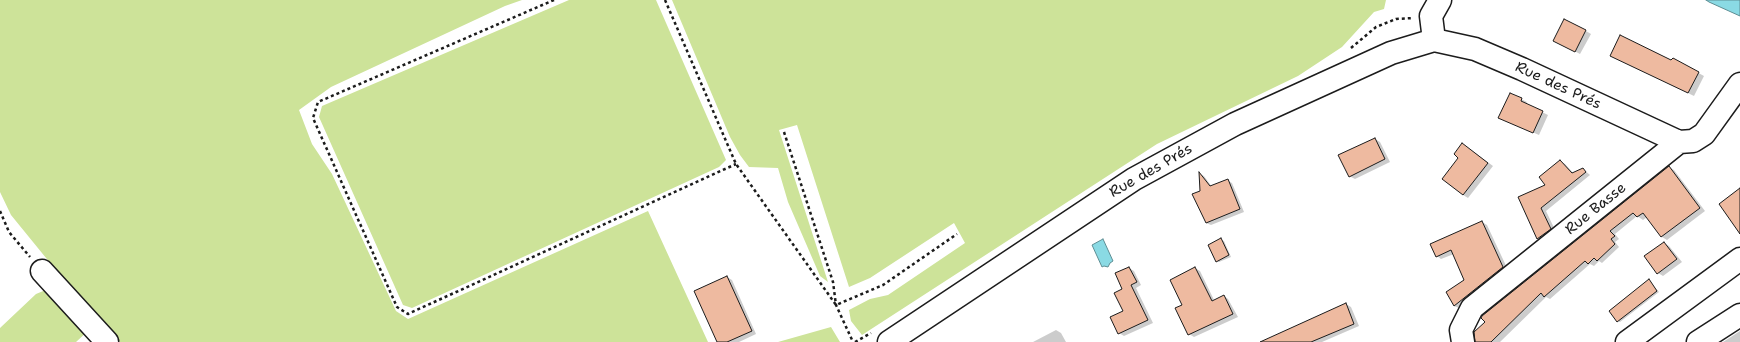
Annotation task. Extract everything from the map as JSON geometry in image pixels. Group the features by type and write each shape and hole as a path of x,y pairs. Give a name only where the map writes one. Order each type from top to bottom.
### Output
{"street":[{"path":"1434,40 1431,16 1440,0"},
{"name":"Rue des Prés","path":"889,342 1134,179 1235,124 1391,53 1434,40 1474,49 1522,69 1679,142"},
{"name":"Rue Basse","path":"1463,342 1461,330 1472,308 1679,142 1693,141 1704,134 1740,84"},
{"path":"1627,342 1740,259"},
{"path":"42,271 107,342"},
{"path":"1698,342 1740,315"}],"path":[{"path":"554,0 318,102 313,118 397,307 408,314 736,164"},
{"path":"665,0 736,164 836,305 853,342"},
{"path":"784,132 833,282 836,305"},
{"path":"0,211 9,232 42,271"},
{"path":"836,305 883,285 957,234"}],"green space":[{"path":"0,0 522,0 505,6 331,87 299,110 312,144 332,174 396,311 408,319 648,211 708,342 120,342 55,269 11,215 0,192"},
{"path":"569,0 656,0 726,160 719,167 412,308 403,305 319,117 322,106"},
{"path":"672,0 1386,0 1384,9 1374,12 1342,47 1298,76 1157,144 862,335 851,321 849,310 870,299 888,295 965,243 954,223 870,278 849,287 797,125 779,130 828,282 820,276 788,202 778,168 749,167 740,155 730,137"},
{"path":"48,289 88,331 76,342 0,342 0,328 36,294"},
{"path":"831,327 840,342 778,342"}],"water":[{"path":"1706,0 1740,0 1740,16 1709,2"},
{"path":"1103,239 1113,261 1108,267 1102,267 1092,245"}],"building":[{"path":"1564,19 1586,30 1575,52 1553,41"},
{"path":"1620,35 1671,60 1673,58 1699,72 1688,93 1610,56"},
{"path":"1510,93 1522,98 1521,101 1543,111 1533,133 1498,118"},
{"path":"1375,138 1385,159 1349,177 1338,155"},
{"path":"1462,143 1488,163 1463,195 1442,179 1458,158 1454,154"},
{"path":"1560,160 1572,173 1583,168 1586,172 1541,208 1551,229 1537,239 1518,197 1545,185 1539,177"},
{"path":"1669,166 1700,208 1661,237 1643,213 1637,217 1633,213 1610,231 1615,236 1611,239 1615,244 1597,261 1594,258 1588,264 1585,261 1544,297 1541,293 1491,342 1475,342 1474,332 1485,322 1481,318 1482,316"},
{"path":"1199,172 1210,186 1228,179 1240,209 1206,223 1192,194 1200,191"},
{"path":"1740,188 1740,234 1719,204"},
{"path":"1482,221 1503,267 1454,306 1446,292 1464,280 1451,250 1436,257 1430,244"},
{"path":"1221,238 1229,255 1216,262 1208,245"},
{"path":"1664,242 1677,259 1657,274 1644,256"},
{"path":"1129,267 1137,282 1131,285 1148,320 1118,334 1110,317 1123,311 1114,293 1122,289 1115,273"},
{"path":"1195,267 1212,301 1224,295 1233,314 1188,335 1175,308 1182,305 1170,280"},
{"path":"727,276 752,331 727,342 717,342 694,291"},
{"path":"1649,279 1657,291 1617,322 1609,311"},
{"path":"1346,303 1354,324 1311,342 1260,342"}]}
